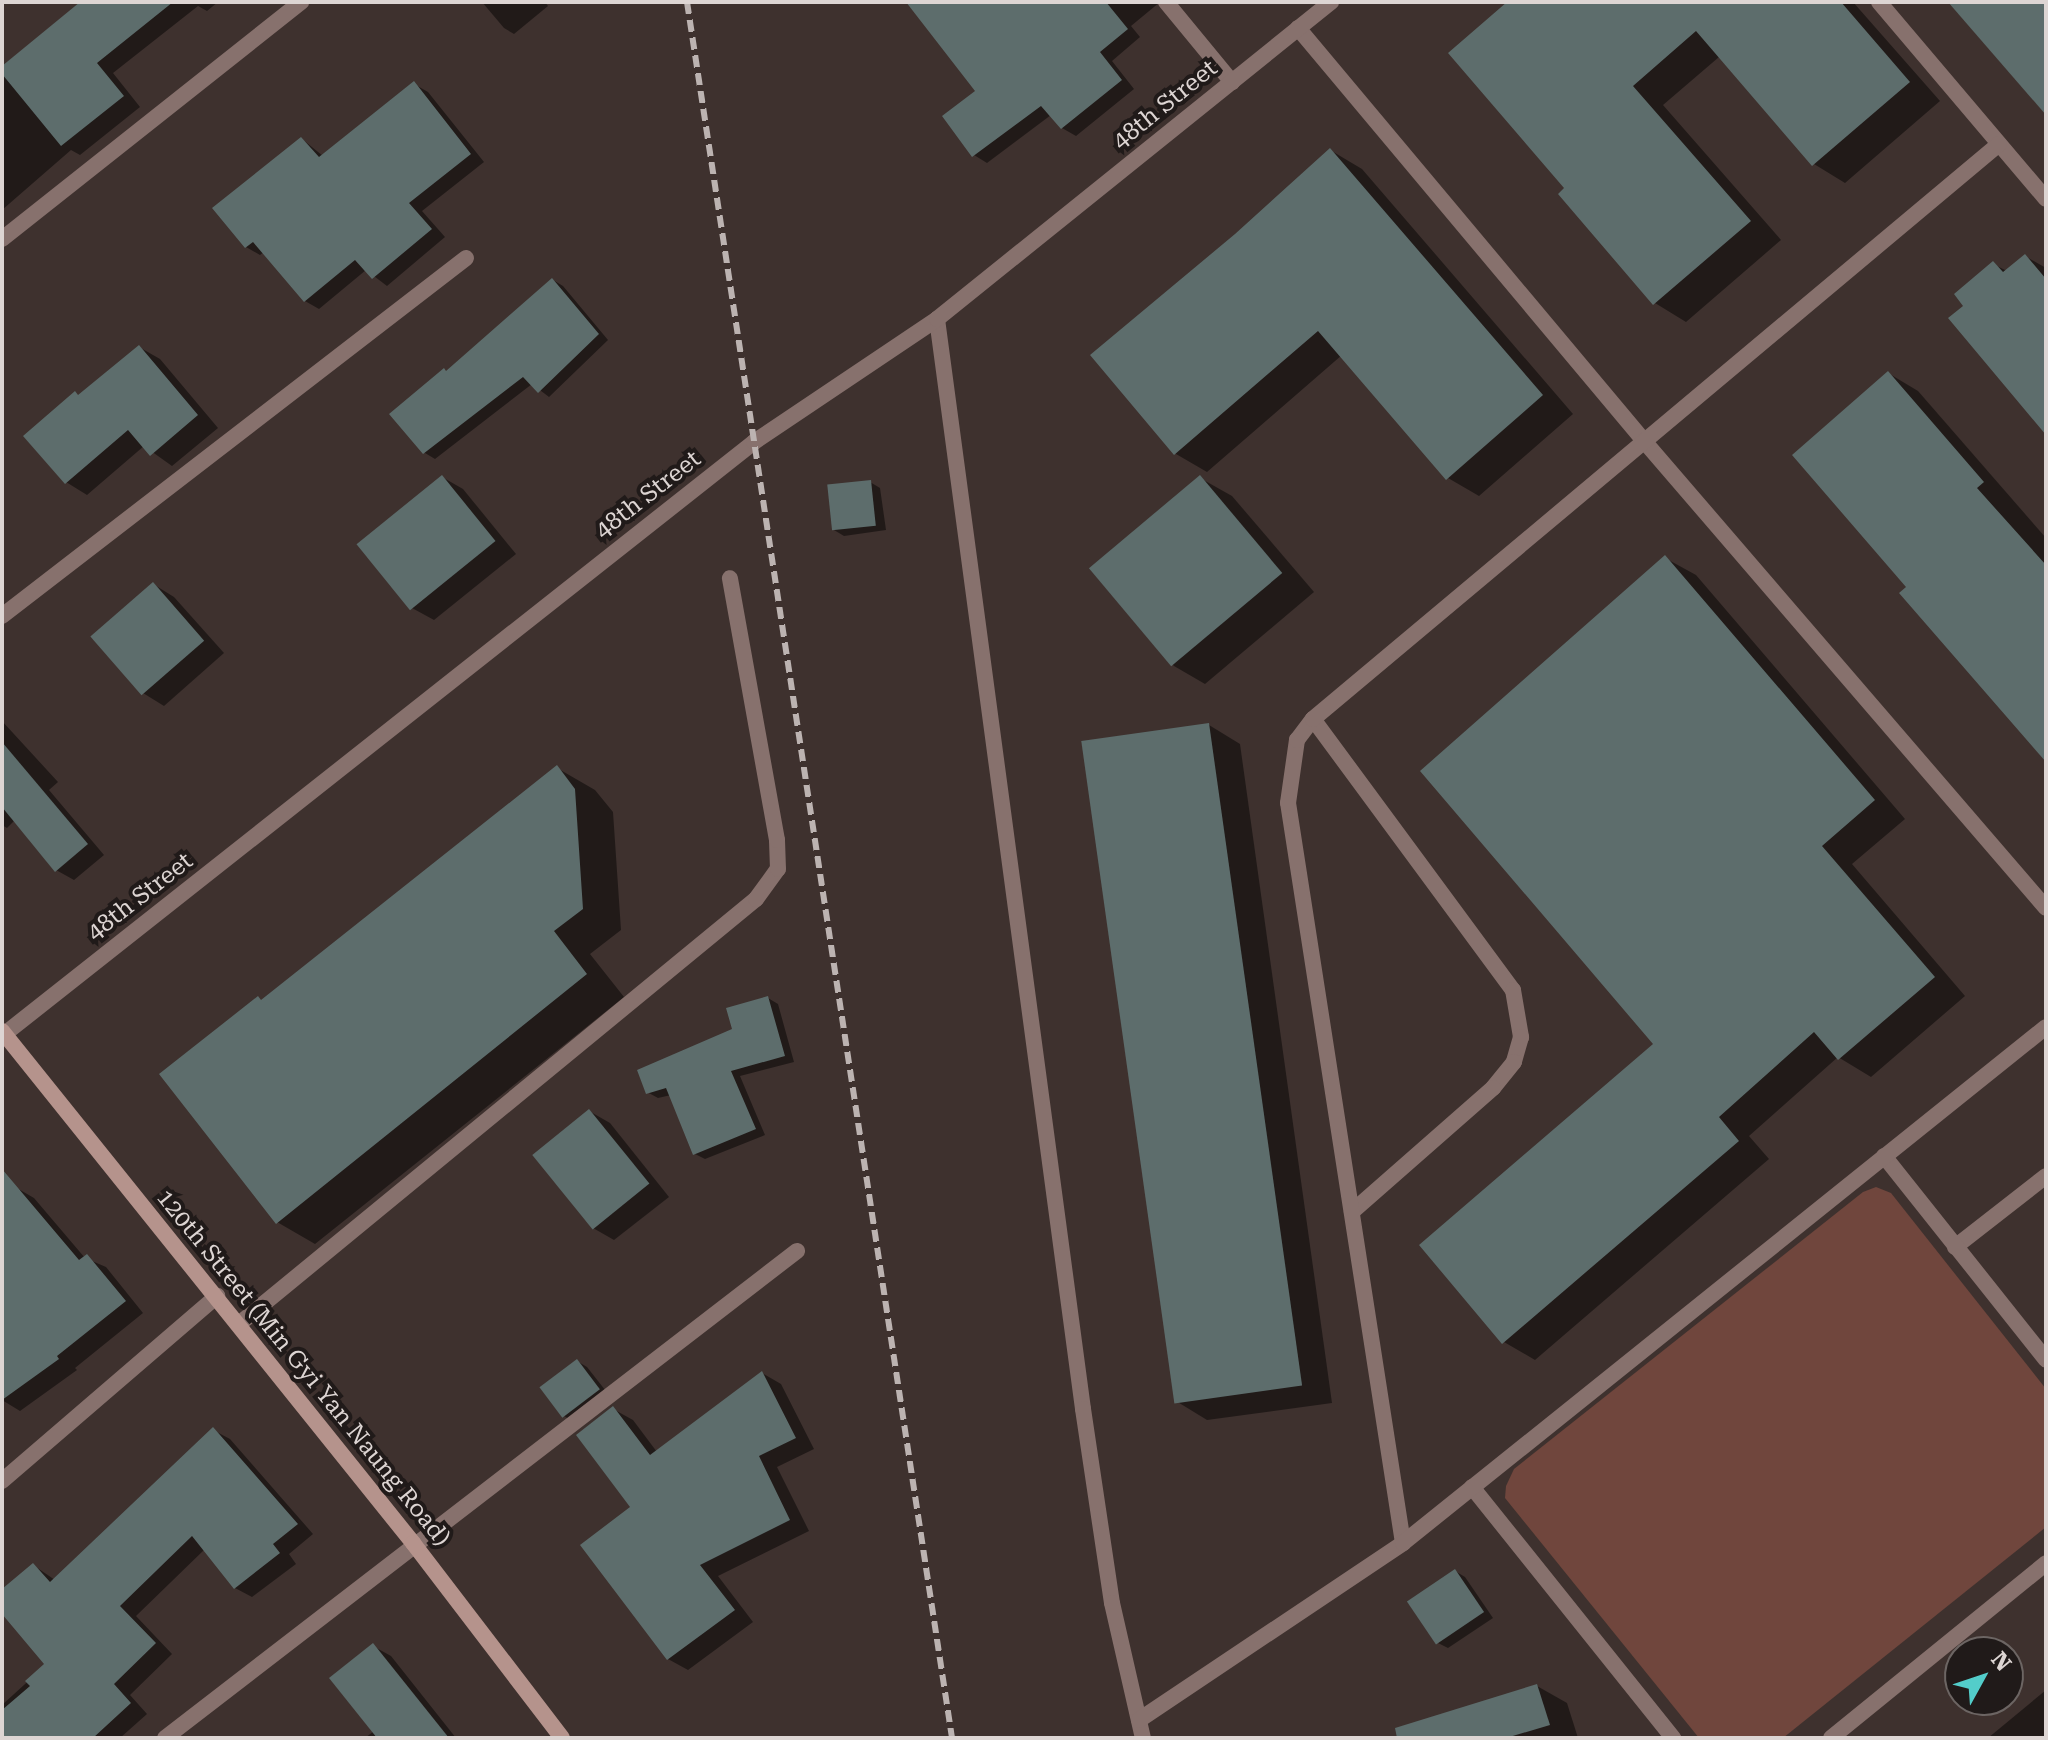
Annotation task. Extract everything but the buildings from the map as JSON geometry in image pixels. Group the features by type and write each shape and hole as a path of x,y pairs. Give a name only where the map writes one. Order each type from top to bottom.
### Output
{"street":[{"path":"2,239 301,2"},
{"path":"1166,2 1232,82"},
{"name":"48th Street","path":"3,1034 754,442 937,319 1331,2"},
{"path":"1879,2 2046,199"},
{"path":"1298,28 1644,441 2046,908"},
{"path":"1403,1543 1288,803 1297,740 1313,719 1999,144"},
{"path":"2,616 466,258"},
{"path":"937,319 1083,1409 1112,1603 1143,1738"},
{"path":"239,1324 756,899 778,869 777,840 730,578"},
{"path":"1313,719 1513,990 1521,1037 1514,1062 1493,1088 1352,1212"},
{"path":"1139,1720 1403,1543 2046,1027"},
{"name":"120th Street (Min Gyi Yan Naung Road)","path":"3,1034 217,1296 413,1543 562,1738"},
{"path":"1884,1156 2046,1360"},
{"path":"1955,1247 2046,1176"},
{"path":"165,1738 413,1543 797,1251"},
{"path":"2,1481 217,1296"},
{"path":"1472,1487 1673,1738"},
{"path":"1831,1738 2046,1563"}],"shaded area":[{"path":"1876,1187 1891,1193 2046,1389 2046,1527 1783,1738 1699,1738 1505,1498 1506,1486 1514,1469 1863,1192"}],"railway":[{"path":"687,2 952,1738"}]}
